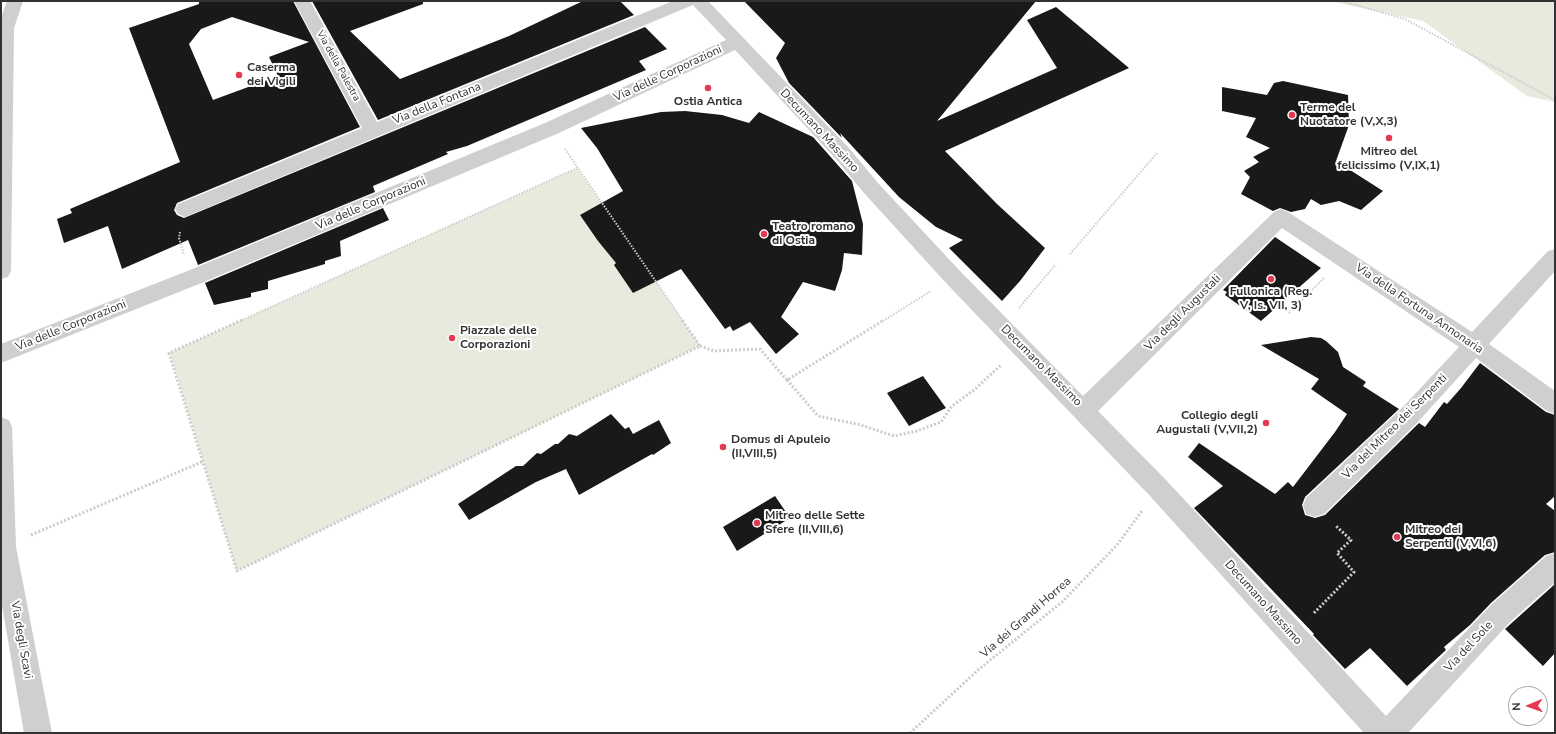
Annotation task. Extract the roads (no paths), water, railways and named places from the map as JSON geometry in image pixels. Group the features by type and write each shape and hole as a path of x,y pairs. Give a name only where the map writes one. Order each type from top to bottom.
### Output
{"street":[{"path":"1,271 6,28 15,1"},
{"name":"Via della Palestra","path":"302,1 373,130"},
{"name":"Via della Fontana","path":"185,209 688,1"},
{"name":"Decumano Massimo","path":"698,1 842,153 871,188 953,277 1084,410 1158,488 1382,733"},
{"name":"Via delle Corporazioni","path":"1,354 192,278 552,128 736,42"},
{"name":"Via della Fortuna Annonaria","path":"1281,217 1474,345 1555,404"},
{"name":"Via degli Augustali","path":"1084,410 1281,217"},
{"name":"Via del Mitreo dei Serpenti","path":"1315,506 1408,417 1555,257"},
{"name":"Via degli Scavi","path":"1,427 4,547 38,733"},
{"name":"Via del Sole","path":"1389,733 1501,613 1555,565"}],"place":[{"name":"Caserma dei Vigili","path":"239,75"},
{"name":"Ostia Antica","path":"708,88"},
{"name":"Terme del Nuotatore (V,X,3)","path":"1292,115"},
{"name":"Mitreo del felicissimo (V,IX,1)","path":"1389,138"},
{"name":"Teatro romano di Ostia","path":"764,234"},
{"name":"Fullonica (Reg. V, Is. VII, 3)","path":"1271,279"},
{"name":"Piazzale delle Corporazioni","path":"452,338"},
{"name":"Collegio degli Augustali (V,VII,2)","path":"1266,423"},
{"name":"Domus di Apuleio (II,VIII,5)","path":"723,447"},
{"name":"Mitreo delle Sette Sfere (II,VIII,6)","path":"757,523"},
{"name":"Mitreo dei Serpenti (V,VI,6)","path":"1397,537"}]}
